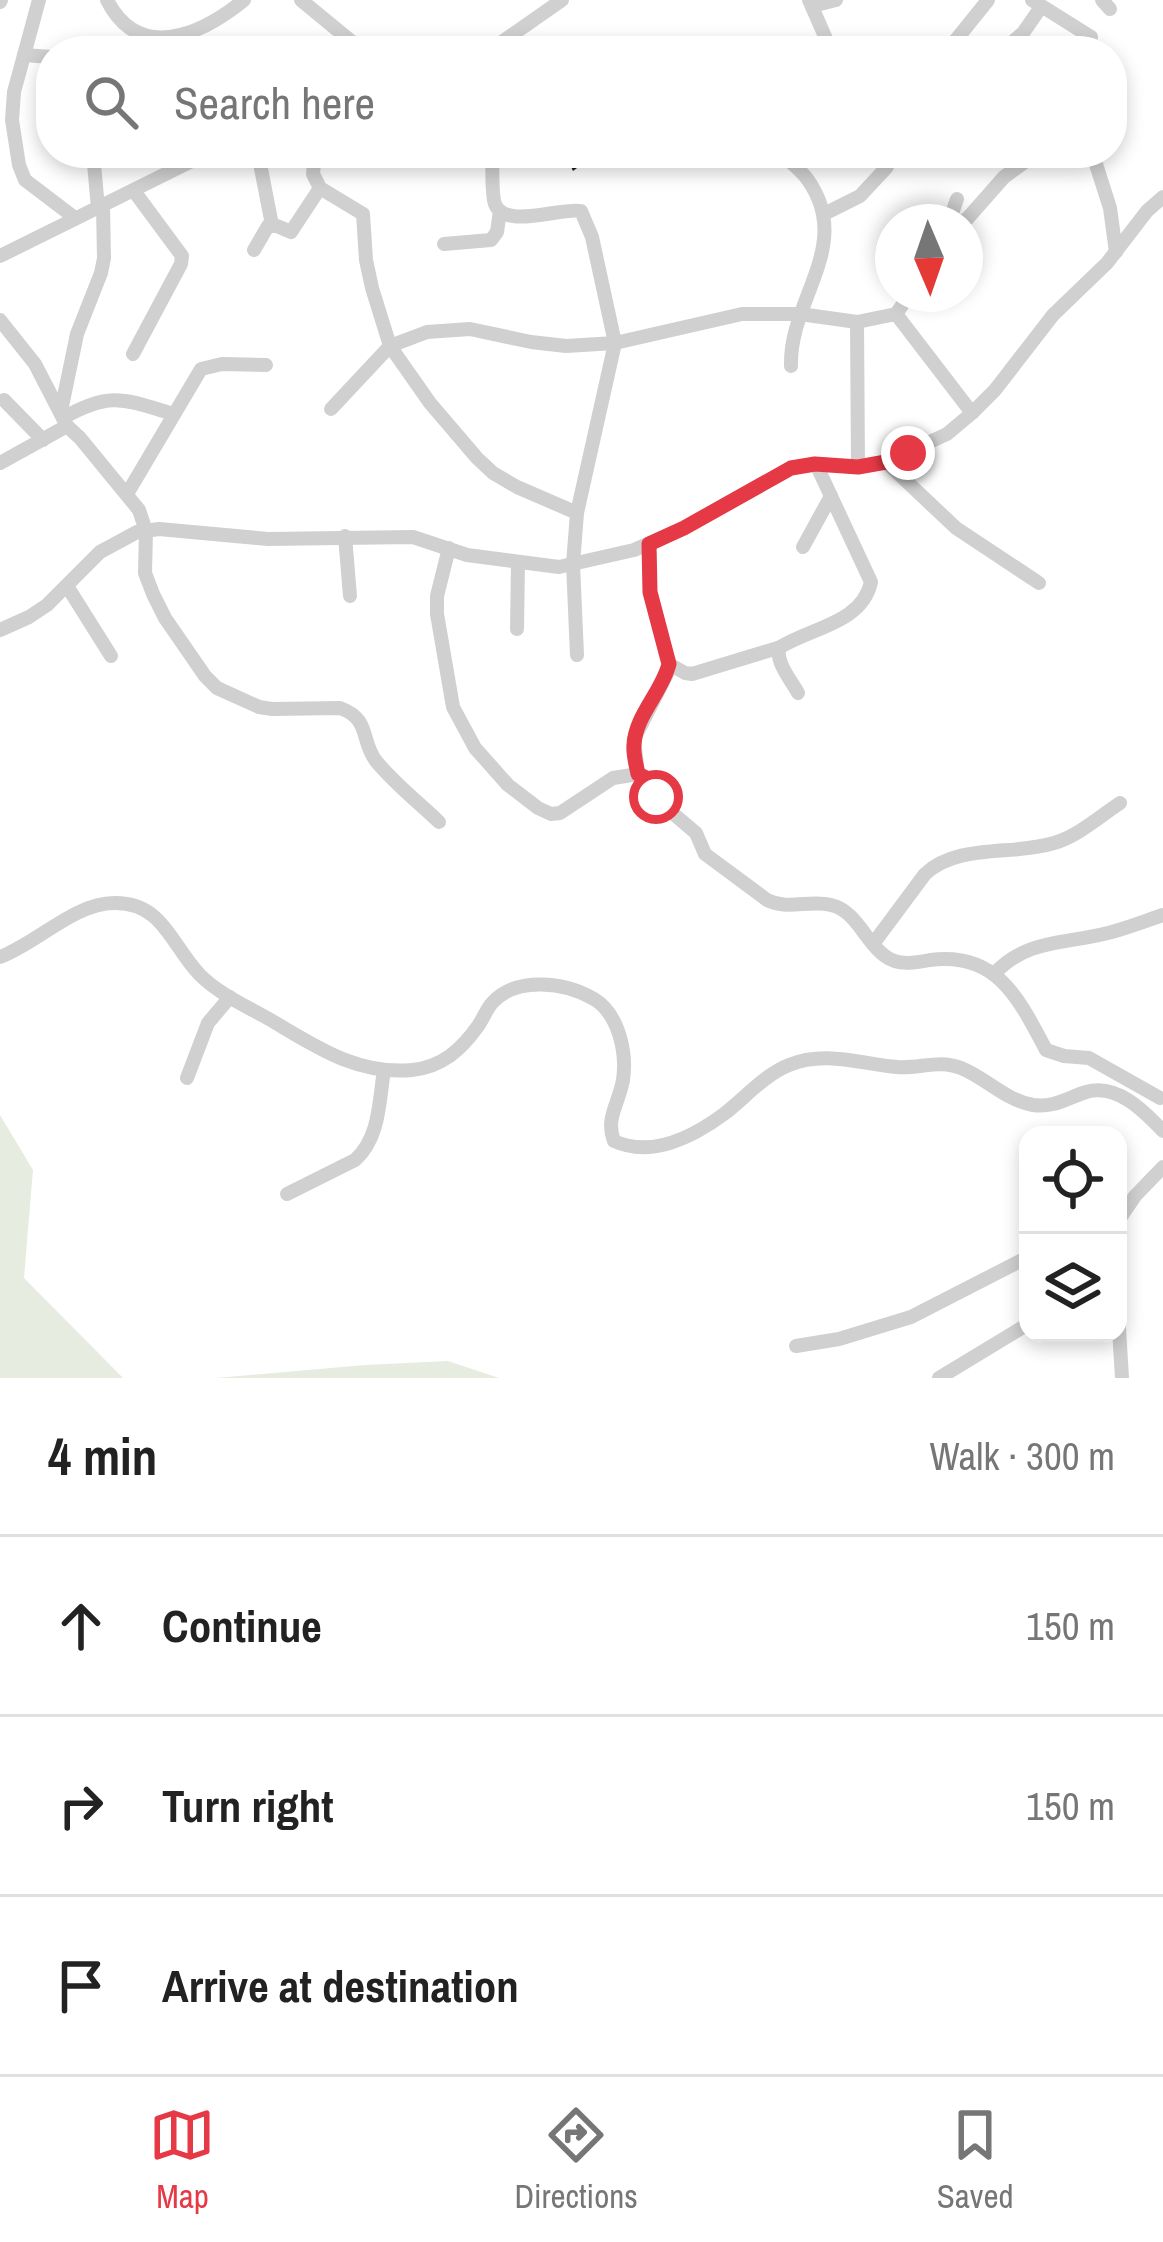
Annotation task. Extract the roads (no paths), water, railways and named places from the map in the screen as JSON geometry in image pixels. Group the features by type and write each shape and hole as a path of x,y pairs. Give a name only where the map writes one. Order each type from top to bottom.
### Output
{"street":[{"path":"39,0 11,113 21,168 29,184 75,218"},
{"path":"107,0 124,25 147,36"},
{"path":"179,36 202,28 244,0"},
{"path":"302,0 345,36"},
{"path":"506,36 537,8 562,0"},
{"path":"825,36 810,3 836,0"},
{"path":"959,36 988,0"},
{"path":"1020,36 1036,3 1088,36"},
{"path":"24,55 36,56"},
{"path":"2,170 21,168"},
{"path":"64,419 76,334 104,258 95,168"},
{"path":"0,256 179,168"},
{"path":"261,168 272,225"},
{"path":"314,168 320,188 363,214 371,288 389,346 430,403 493,473 577,513"},
{"path":"493,168 495,204 500,211 529,216 581,211 592,236 615,343 577,513 573,564 577,655"},
{"path":"791,366 800,314 824,250 824,214 797,168"},
{"path":"824,214 860,196 886,168"},
{"path":"981,204 1016,168"},
{"path":"1097,168 1110,208 1116,252"},
{"path":"254,250 268,226 290,232 320,188"},
{"path":"134,191 182,256 134,354"},
{"path":"0,630 29,617 100,551 146,530 268,539 413,537 467,555 544,567 649,544 791,468 886,462 947,434 972,413 1053,315 1163,197"},
{"path":"955,204 957,199"},
{"path":"444,244 490,240 497,232 500,211"},
{"path":"332,409 389,346 427,332 470,329 549,345 615,343 742,314 800,314 857,322 896,314 972,413"},
{"path":"0,320 35,364 64,419 139,510 146,530 145,573 152,594 205,676 234,697 272,709 348,710 359,718 377,762 439,822"},
{"path":"857,322 858,467"},
{"path":"127,494 201,369 221,364 266,365"},
{"path":"4,400 43,440"},
{"path":"0,463 43,440 87,404 131,401 172,414"},
{"path":"886,462 956,528 1039,583"},
{"path":"669,664 692,674 781,647 844,617 867,596 872,582 816,464"},
{"path":"803,548 831,496"},
{"path":"345,536 350,596"},
{"path":"638,774 634,739 669,664 650,592 649,544"},
{"path":"449,548 436,596 453,706 463,731 508,784 551,814 568,809 613,778 638,774 646,778 663,805 696,833 711,860 778,906 836,906 896,962 949,958 979,964 1016,997 1046,1050 1089,1058 1161,1097 1141,1110"},
{"path":"517,629 518,562"},
{"path":"67,586 111,656"},
{"path":"781,647 777,654 798,693"},
{"path":"873,944 935,865 968,855 1057,843 1120,803"},
{"path":"0,957 96,905 137,905 157,916 202,977 230,997 316,1048 350,1063 384,1070 415,1070 449,1058 480,1024 494,1000 507,992 526,985 573,990 608,1010 617,1029 623,1078 609,1128 614,1141 640,1149 668,1144 697,1130 791,1064 842,1058 900,1067 958,1066 1002,1094 1032,1105 1061,1103 1092,1091 1114,1094 1132,1102 1163,1131"},
{"path":"994,974 1018,953 1035,946 1108,933 1163,915"},
{"path":"187,1078 208,1022 230,997"},
{"path":"287,1194 362,1154 375,1129 384,1070"},
{"path":"1127,1208 1163,1167"},
{"path":"796,1346 839,1339 911,1317 1019,1262"},
{"path":"939,1378 1019,1329"},
{"path":"1120,1342 1122,1378"}]}
